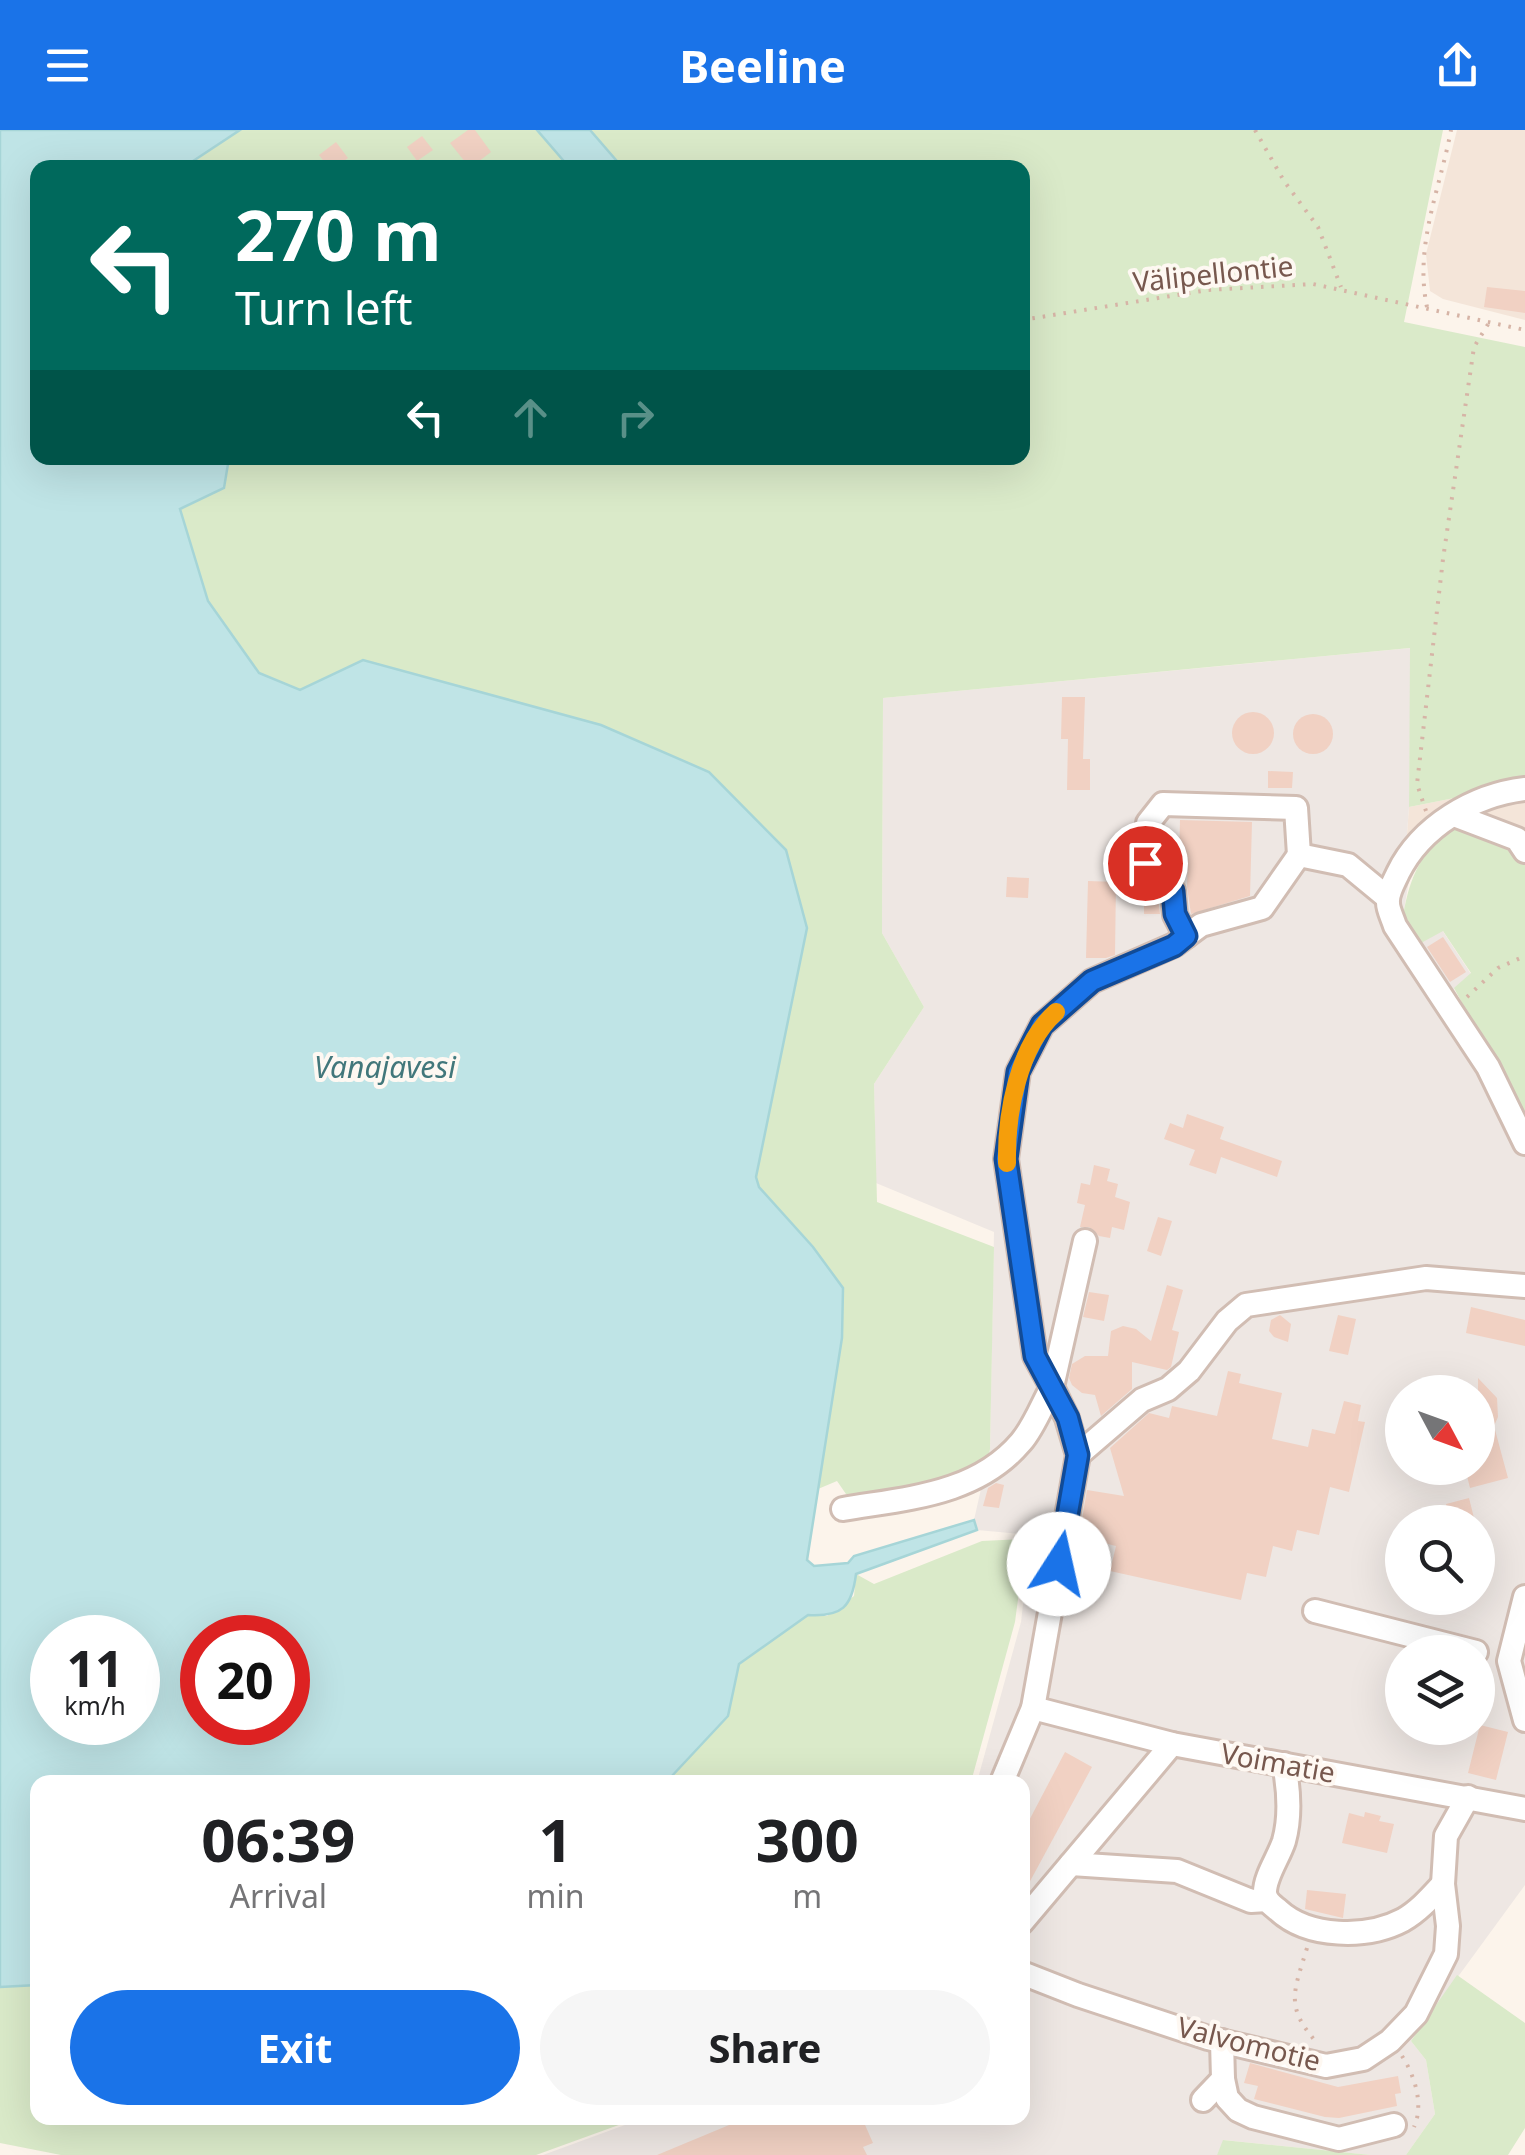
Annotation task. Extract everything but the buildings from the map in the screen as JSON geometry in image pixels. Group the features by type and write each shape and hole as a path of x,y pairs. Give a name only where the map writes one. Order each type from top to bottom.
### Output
{"street":[{"path":"1525,789 1495,793 1424,836 1405,860 1388,898 1394,926 1488,1067 1525,1143"},
{"path":"1005,1775 1032,1708 1078,1455 1068,1418 1035,1356 1006,1159 1018,1072 1042,1025 1092,981 1174,946 1201,924 1262,908 1299,854 1296,808 1163,804 1148,823 1145,863 1173,891 1175,914 1186,936"},
{"path":"1447,820 1516,839 1525,851"},
{"path":"1299,854 1348,864 1388,898"},
{"path":"843,1509 945,1491 991,1471 1023,1440 1052,1387 1085,1241"},
{"path":"1078,1455 1142,1400 1168,1389 1246,1305 1426,1278 1525,1286"},
{"path":"1525,1598 1509,1661 1525,1720"},
{"path":"1315,1611 1408,1635"},
{"path":"1495,1658 1509,1661"},
{"name":"Voimatie","path":"1032,1708 1172,1744 1525,1809"},
{"path":"1030,1913 1172,1744"},
{"path":"1284,1764 1288,1814 1284,1840 1264,1891 1267,1900 1286,1918 1312,1930 1353,1932 1381,1928 1413,1912 1443,1884"},
{"name":"Valvomotie","path":"1030,1975 1078,1996 1222,2041 1326,2066 1362,2059 1390,2041 1416,2014 1446,1954 1446,1836 1468,1797"},
{"path":"1072,1864 1177,1872 1250,1901 1267,1900"},
{"path":"1222,2041 1227,2098 1238,2110 1339,2139 1394,2125"},
{"path":"1204,2100 1223,2079"}],"path":[{"path":"1254,130 1284,181 1318,226 1342,289"},
{"path":"1426,306 1422,269 1425,237 1451,130"},
{"name":"Välipellontie","path":"1030,319 1208,290 1314,284 1525,330"},
{"path":"1447,820 1425,810 1416,784 1474,347 1490,320"},
{"path":"1452,1010 1498,968 1525,956"},
{"path":"1312,1930 1295,1994 1295,2011 1299,2023 1329,2056 1326,2066"},
{"path":"1390,2041 1411,2070 1419,2108 1414,2129 1404,2133 1394,2125"}],"shaded area":[{"path":"1457,130 1525,130 1525,320 1443,299 1430,291 1426,254"},
{"path":"1411,648 1405,860 1409,880 1403,916 1442,930 1471,974 1454,989 1525,1119 1525,1885 1411,2041 1426,2060 1435,2114 1406,2155 1224,2140 1217,2155 543,2155 625,2125 1030,2125 1030,1775 979,1775 1021,1622 1031,1535 977,1530 974,1520 990,1449 994,1232 876,1183 874,1084 924,1007 882,933 883,698"},
{"path":"1525,784 1525,865 1513,847 1436,840 1409,880 1405,860 1409,807"}],"green space":[{"path":"240,130 537,130 563,160 196,160"},
{"path":"590,130 1443,130 1404,322 1525,347 1525,784 1409,807 1410,648 883,698 882,933 924,1007 874,1084 877,1202 994,1247 990,1449 986,1468 876,1498 846,1494 837,1481 818,1489 842,1338 843,1288 813,1247 759,1187 756,1177 807,929 786,850 709,772 601,725 363,660 300,690 259,673 208,601 180,509 224,488 228,465 1030,465 1030,160 616,160"},
{"path":"1455,826 1513,847 1525,865 1525,1119 1454,988 1471,973 1443,931 1421,943 1403,916 1419,865"},
{"path":"1026,1539 1015,1622 973,1775 673,1775 728,1716 739,1665 808,1615 827,1616 854,1596 856,1574 874,1584 982,1541"},
{"path":"1457,1975 1525,2023 1525,2128 1508,2155 1406,2155 1435,2114 1426,2060 1411,2041"},
{"path":"30,1985 30,2125 619,2125 536,2155 61,2155 0,2143 0,1987"},
{"path":"1223,2140 1371,2155 1217,2155"}],"water":[{"name":"Vanajavesi","path":"0,130 240,130 195,160 30,160 30,465 228,465 224,488 180,509 208,601 259,673 300,690 363,660 601,725 709,772 786,850 807,928 756,1177 759,1187 813,1247 843,1288 842,1338 807,1560 814,1566 848,1563 854,1556 974,1520 977,1530 856,1574 852,1595 843,1608 829,1614 808,1615 739,1664 728,1716 673,1775 30,1775 30,1985 0,1987"},
{"path":"537,130 590,130 616,160 563,160"}],"slow traffic":[{"path":"1007,1163 1018,1072 1042,1025 1056,1012"}],"route":[{"path":"1059,1564 1078,1455 1068,1418 1035,1356 1006,1159 1018,1072 1042,1025 1092,981 1174,946 1186,936 1175,914 1173,891 1145,863"}]}
